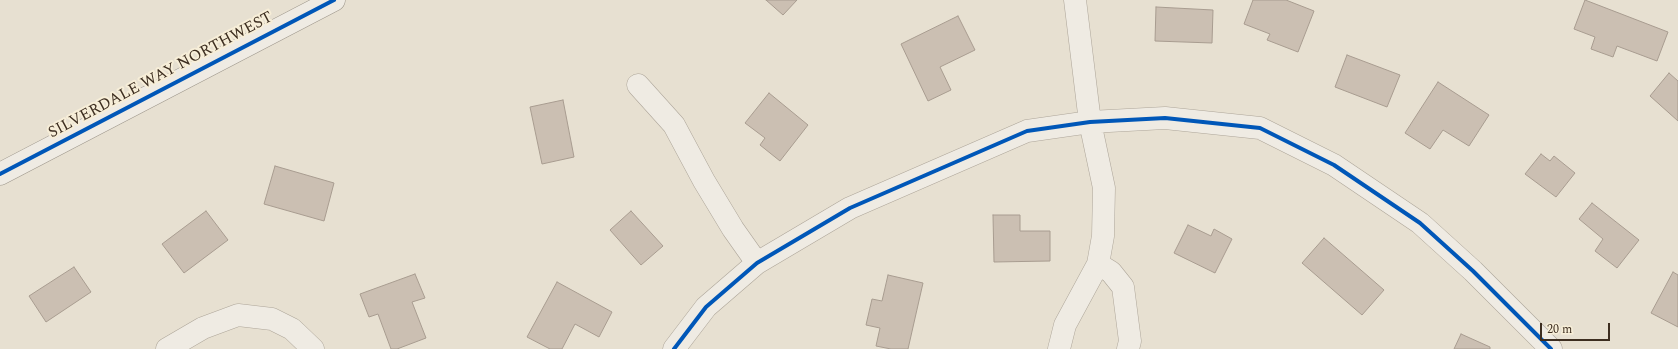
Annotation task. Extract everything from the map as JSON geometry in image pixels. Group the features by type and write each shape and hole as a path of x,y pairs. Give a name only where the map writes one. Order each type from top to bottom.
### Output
{"street":[{"name":"SILVERDALE WAY NORTHWEST","path":"0,174 334,0"},
{"path":"1059,349 1065,325 1098,264 1103,236 1104,188 1090,122 1075,0"},
{"path":"638,85 674,125 704,181 733,229 757,263"},
{"path":"674,349 706,307 757,263 850,208 1027,132 1090,122 1165,118 1260,128 1334,165 1420,223 1474,271 1551,349"},
{"path":"1098,264 1111,272 1123,287 1130,341 1128,349"},
{"path":"167,349 203,328 238,315 272,319 292,329 313,349"}],"building":[{"path":"766,0 797,0 783,15"},
{"path":"1253,0 1286,0 1314,11 1298,52 1267,40 1270,34 1244,24"},
{"path":"1585,0 1668,32 1657,61 1617,46 1613,57 1591,49 1595,37 1574,29"},
{"path":"1156,7 1213,10 1212,43 1155,41"},
{"path":"958,16 975,50 940,67 951,90 928,101 901,44"},
{"path":"1347,55 1400,75 1387,107 1335,87"},
{"path":"1669,73 1678,81 1678,121 1650,96"},
{"path":"1438,82 1489,115 1469,146 1443,130 1430,149 1405,133"},
{"path":"769,93 808,125 780,161 760,145 765,138 745,123"},
{"path":"563,100 574,157 542,164 530,107"},
{"path":"1541,154 1550,161 1554,156 1575,173 1556,197 1525,174"},
{"path":"275,166 334,183 324,221 264,204"},
{"path":"1592,203 1639,240 1617,268 1595,251 1603,239 1579,219"},
{"path":"206,211 228,240 184,273 162,244"},
{"path":"631,211 663,246 641,265 610,230"},
{"path":"993,215 1020,215 1020,231 1050,231 1050,261 994,262"},
{"path":"1188,225 1211,236 1214,229 1232,239 1215,273 1174,253"},
{"path":"1324,238 1384,290 1362,315 1302,263"},
{"path":"74,267 91,292 46,322 29,296"},
{"path":"1673,272 1678,275 1678,327 1651,313"},
{"path":"415,274 425,298 412,302 426,338 397,349 391,349 378,314 369,317 360,294"},
{"path":"888,275 923,283 908,349 891,349 876,346 880,328 866,325 872,299 882,301"},
{"path":"557,282 612,312 599,337 575,324 562,349 550,349 527,337"},
{"path":"1461,334 1490,347 1490,349 1454,349"}],"cycle path":[{"path":"0,174 334,0"},
{"path":"674,349 706,307 757,263 850,208 1027,131 1090,122 1165,118 1260,128 1334,165 1420,223 1473,271 1551,349"}]}
